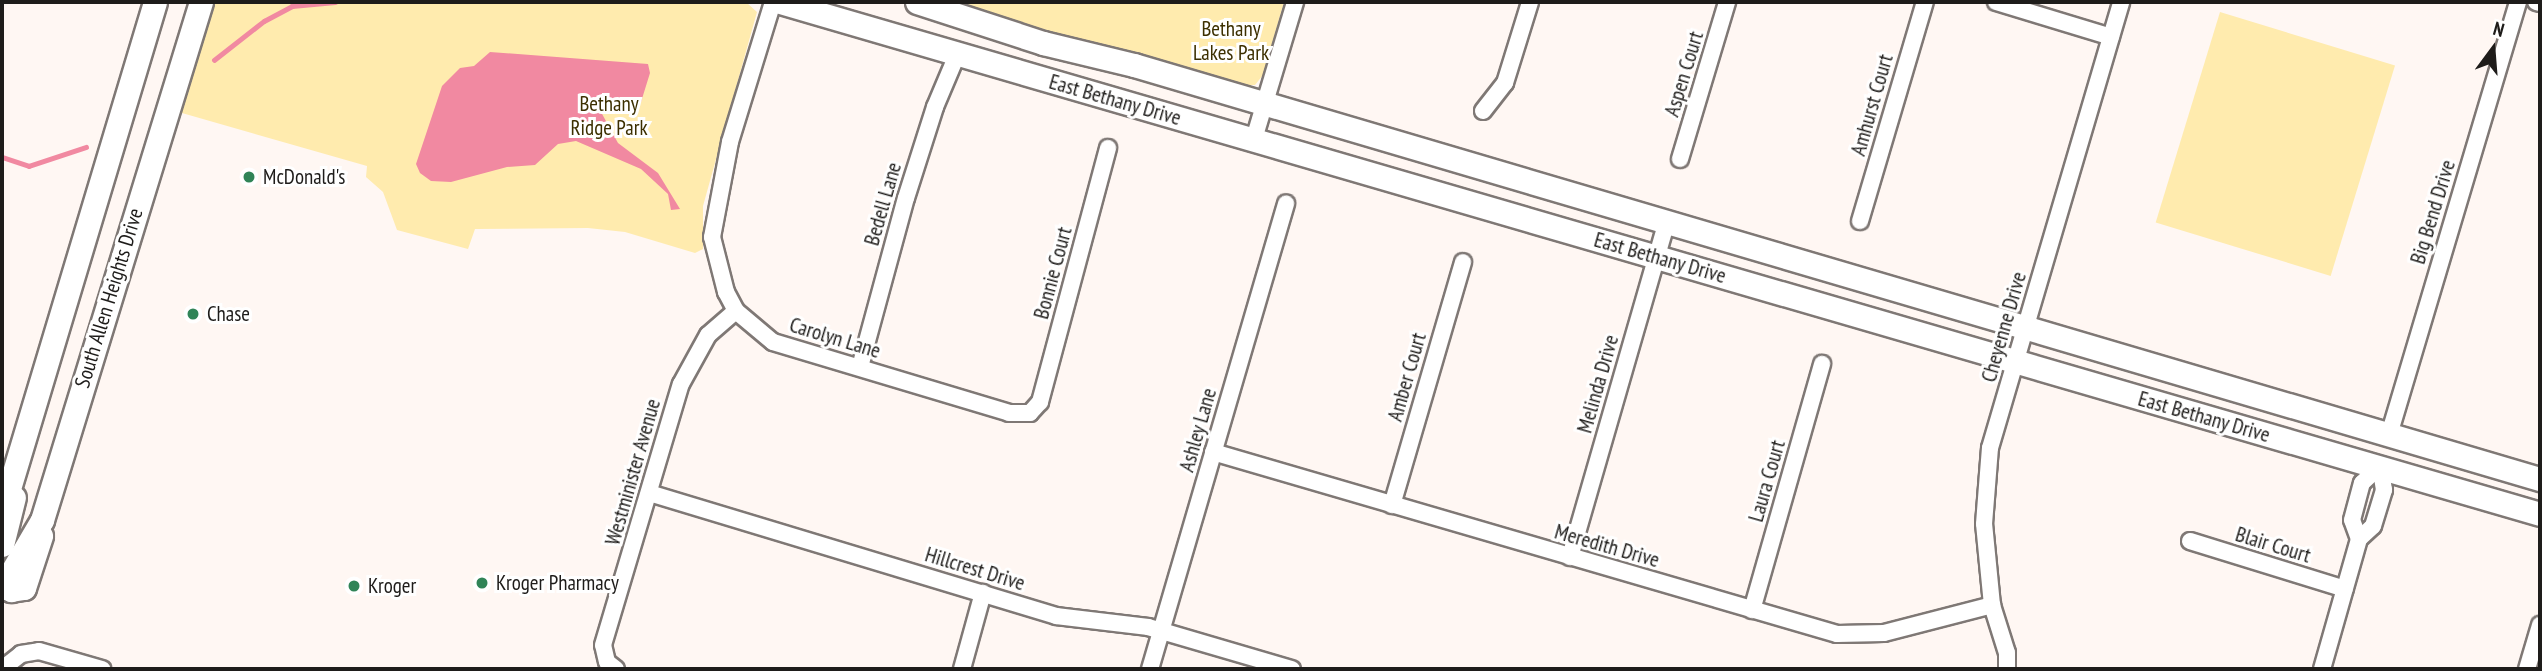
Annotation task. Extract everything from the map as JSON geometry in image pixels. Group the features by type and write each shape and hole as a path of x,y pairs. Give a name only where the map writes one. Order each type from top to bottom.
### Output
{"main road":[{"name":"South Allen Heights Drive","path":"2,512 94,214 155,2"},
{"name":"South Allen Heights Drive","path":"3,584 43,520 130,225 201,2"},
{"name":"East Bethany Drive","path":"780,2 2540,514"},
{"name":"East Bethany Drive","path":"917,2 2540,479"},
{"path":"957,55 971,18"},
{"path":"94,214 130,225"},
{"path":"2380,466 2389,435"},
{"path":"2,545 16,490 16,463"}],"street":[{"name":"Carolyn Lane","path":"773,2 730,142 712,237 726,292 736,311 773,342 1009,413 1024,415 1037,407"},
{"path":"1254,139 1295,2"},
{"path":"1483,111 1504,83 1530,2"},
{"name":"Aspen Court","path":"1680,159 1727,2"},
{"name":"Amhurst Court","path":"1860,221 1925,2"},
{"path":"1996,2 2111,37"},
{"name":"Cheyenne Drive","path":"2007,669 2007,653 1992,605 1983,508 1990,448 2121,2"},
{"name":"Big Bend Drive","path":"2389,435 2518,2"},
{"name":"Bedell Lane","path":"860,367 922,148 957,55"},
{"name":"Bonnie Court","path":"1037,407 1108,148"},
{"name":"Ashley Lane","path":"1150,669 1286,203"},
{"name":"Melinda Drive","path":"1570,557 1667,222"},
{"name":"Amber Court","path":"1392,505 1463,261"},
{"name":"Westminister Avenue","path":"612,666 603,645 685,371 708,335 736,311"},
{"name":"Laura Court","path":"1752,610 1822,364"},
{"name":"Meredith Drive","path":"1213,452 1813,629 1859,634 1884,633 1992,605"},
{"path":"2359,539 2352,520 2362,483 2380,466"},
{"path":"2322,669 2359,539 2373,526 2384,490 2380,466"},
{"name":"Hillcrest Drive","path":"649,493 1056,616 1161,631 1292,669"},
{"name":"Blair Court","path":"2190,541 2345,589"},
{"path":"962,669 984,593"},
{"path":"2527,669 2540,625"},
{"path":"2,669 21,654 39,651 102,669"}],"green space":[{"name":"Bethany Ridge Park","path":"211,2 747,3 757,12 703,206 703,249 695,253 625,232 588,228 475,229 468,249 397,230 383,192 366,177 367,166 175,111"},
{"name":"Bethany Lakes Park","path":"948,2 1284,2 1263,75 1255,85 1237,85"},
{"path":"2220,12 2395,66 2331,276 2156,222"}],"shaded area":[{"path":"490,52 648,64 650,73 641,102 603,108 601,112 618,143 658,173 680,209 671,210 668,194 641,169 576,141 558,144 535,165 507,167 451,182 431,181 420,173 416,164 442,86 460,68 474,66"}],"waterway":[{"path":"214,60 264,21 292,6 335,2"},
{"path":"2,157 29,166 86,147"}],"place":[{"name":"McDonald's","path":"249,177"},
{"name":"Chase","path":"193,314"},
{"name":"Kroger Pharmacy","path":"482,583"},
{"name":"Kroger","path":"354,586"}]}
